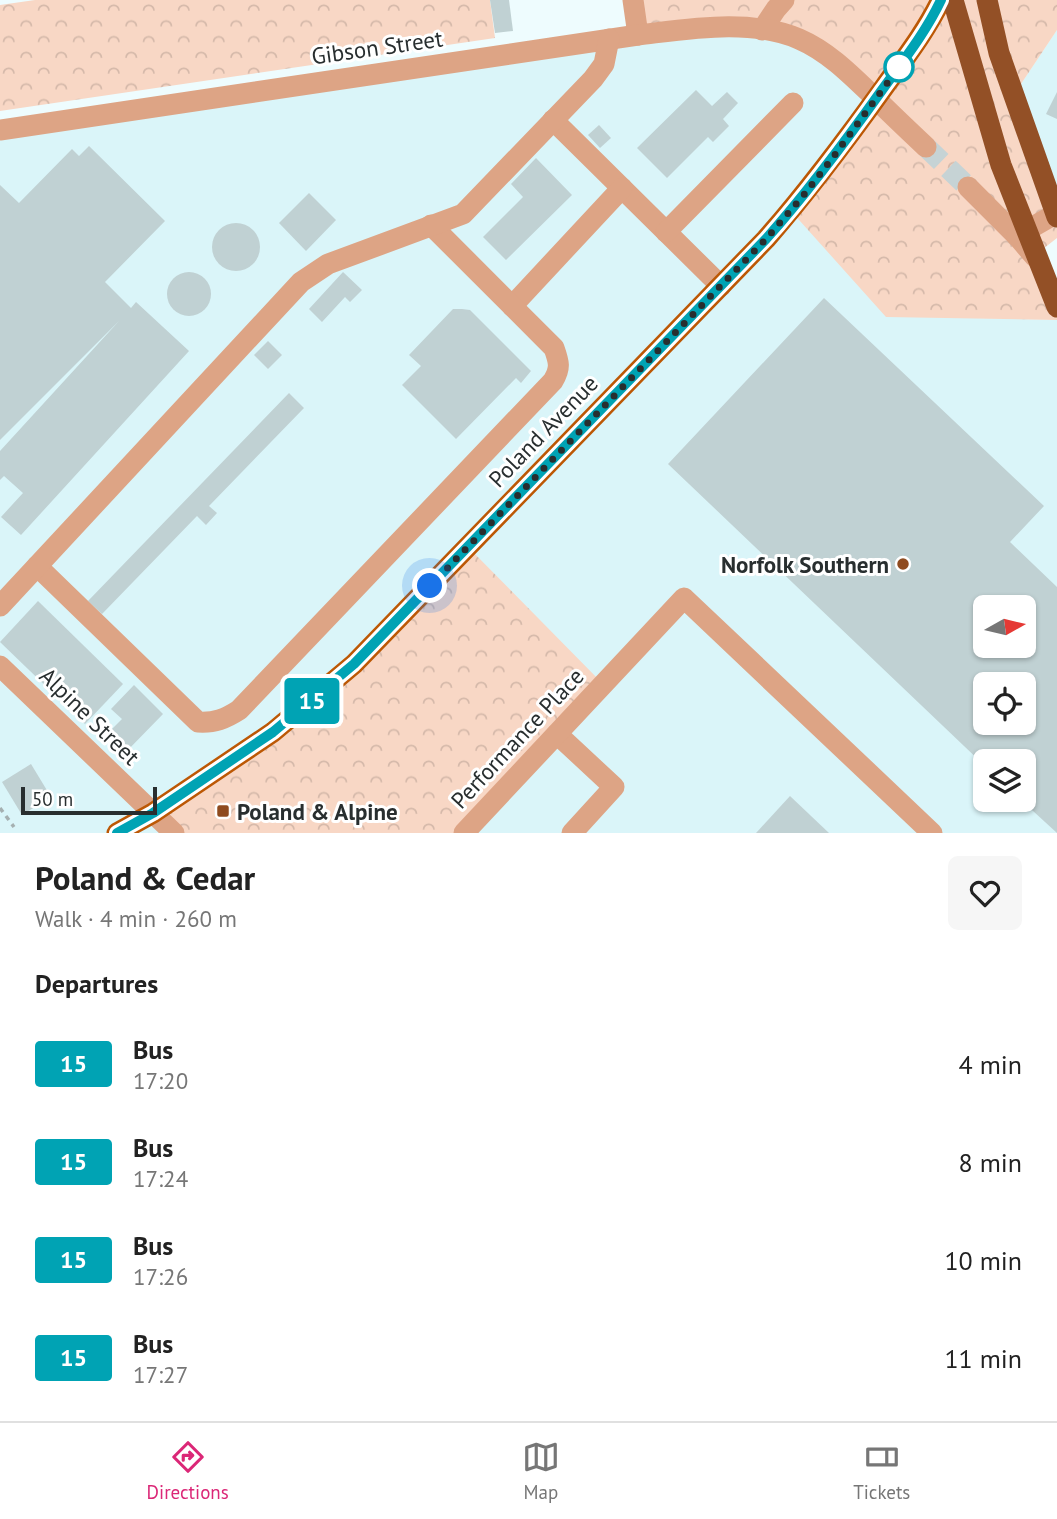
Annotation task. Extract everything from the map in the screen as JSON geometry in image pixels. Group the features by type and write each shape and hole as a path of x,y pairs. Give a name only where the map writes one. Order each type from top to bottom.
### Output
{"highway":[{"path":"953,0 1000,165 1057,307"},
{"path":"987,0 999,53 1057,215"}],"main road":[{"name":"Poland Avenue","path":"117,833 153,813 273,732 354,664 766,239 850,136 915,44 941,0"}],"street":[{"path":"634,0 638,35"},
{"path":"762,30 783,0"},
{"name":"Gibson Street","path":"0,130 609,39 728,27 780,33 819,50 842,66 926,147"},
{"path":"0,606 301,282 328,264 463,214 593,79 604,64 609,39"},
{"path":"666,232 793,103"},
{"path":"553,120 721,286"},
{"path":"968,187 1017,236 1057,291"},
{"path":"512,306 622,188"},
{"path":"1017,236 1057,215"},
{"path":"37,566 198,722 210,723 225,719 239,710 553,381 558,372 554,348 431,225"},
{"name":"Performance Place","path":"464,833 684,598 932,833"},
{"name":"Alpine Street","path":"0,666 174,833"},
{"path":"556,734 614,787 572,833"}],"path":[{"path":"0,808 14,827"}],"shaded area":[{"path":"1057,30 1057,214 1019,87"},
{"path":"780,33 876,99 886,316 1057,320 1057,833 0,833 0,130 638,35"}],"green space":[{"path":"35,0 490,0 495,38 0,111 0,5"},
{"path":"633,0 1057,0 1057,30 1019,87 1057,217 1057,238 1034,256 1057,291 1057,320 886,317 791,211 875,99 780,33 638,35"},
{"path":"468,547 603,684 464,833 174,833 153,813 273,732"}],"building":[{"path":"490,0 509,0 513,31 495,33"},
{"path":"696,90 712,106 727,92 738,103 723,119 729,126 713,142 708,137 667,178 637,148"},
{"path":"1057,92 1057,119 1046,114"},
{"path":"599,125 611,138 600,148 588,135"},
{"path":"89,146 165,221 105,282 131,308 136,302 189,351 21,535 1,517 23,493 4,476 0,480 0,451 119,321 0,440 0,185 19,203 72,149 79,156"},
{"path":"536,158 572,195 506,260 483,237 523,197 511,184"},
{"path":"309,193 336,220 306,251 279,223"},
{"path":"236,223 253,230 260,247 253,264 236,271 219,264 212,247 219,230"},
{"path":"189,272 205,278 211,294 205,310 189,316 173,310 167,294 173,278"},
{"path":"343,272 362,290 350,302 345,297 322,322 309,309"},
{"name":"Norfolk Southern","path":"824,298 1044,506 1010,542 1057,587 1057,833 1034,812 1036,749 973,749 973,755 668,464"},
{"path":"453,309 470,310 531,371 521,383 516,378 456,439 402,385 421,366 409,355"},
{"path":"268,341 282,355 268,369 254,355"},
{"path":"289,393 304,408 209,506 217,513 206,525 197,516 102,614 88,601"},
{"path":"38,601 123,684 85,724 0,642"},
{"path":"134,685 163,714 124,754 105,736 122,719 111,709"},
{"path":"31,764 51,797 22,815 2,782"},
{"path":"790,796 829,833 756,833"}],"tunnel":[{"path":"926,147 968,187"}],"bus line":[{"name":"15","path":"117,833 153,813 273,732 354,664 766,239 850,136 915,44 941,0"}],"place":[{"name":"Norfolk Southern","path":"903,564"},
{"name":"Poland & Alpine","path":"223,811"}],"route":[{"path":"430,586 766,239 850,136 899,67"}]}
